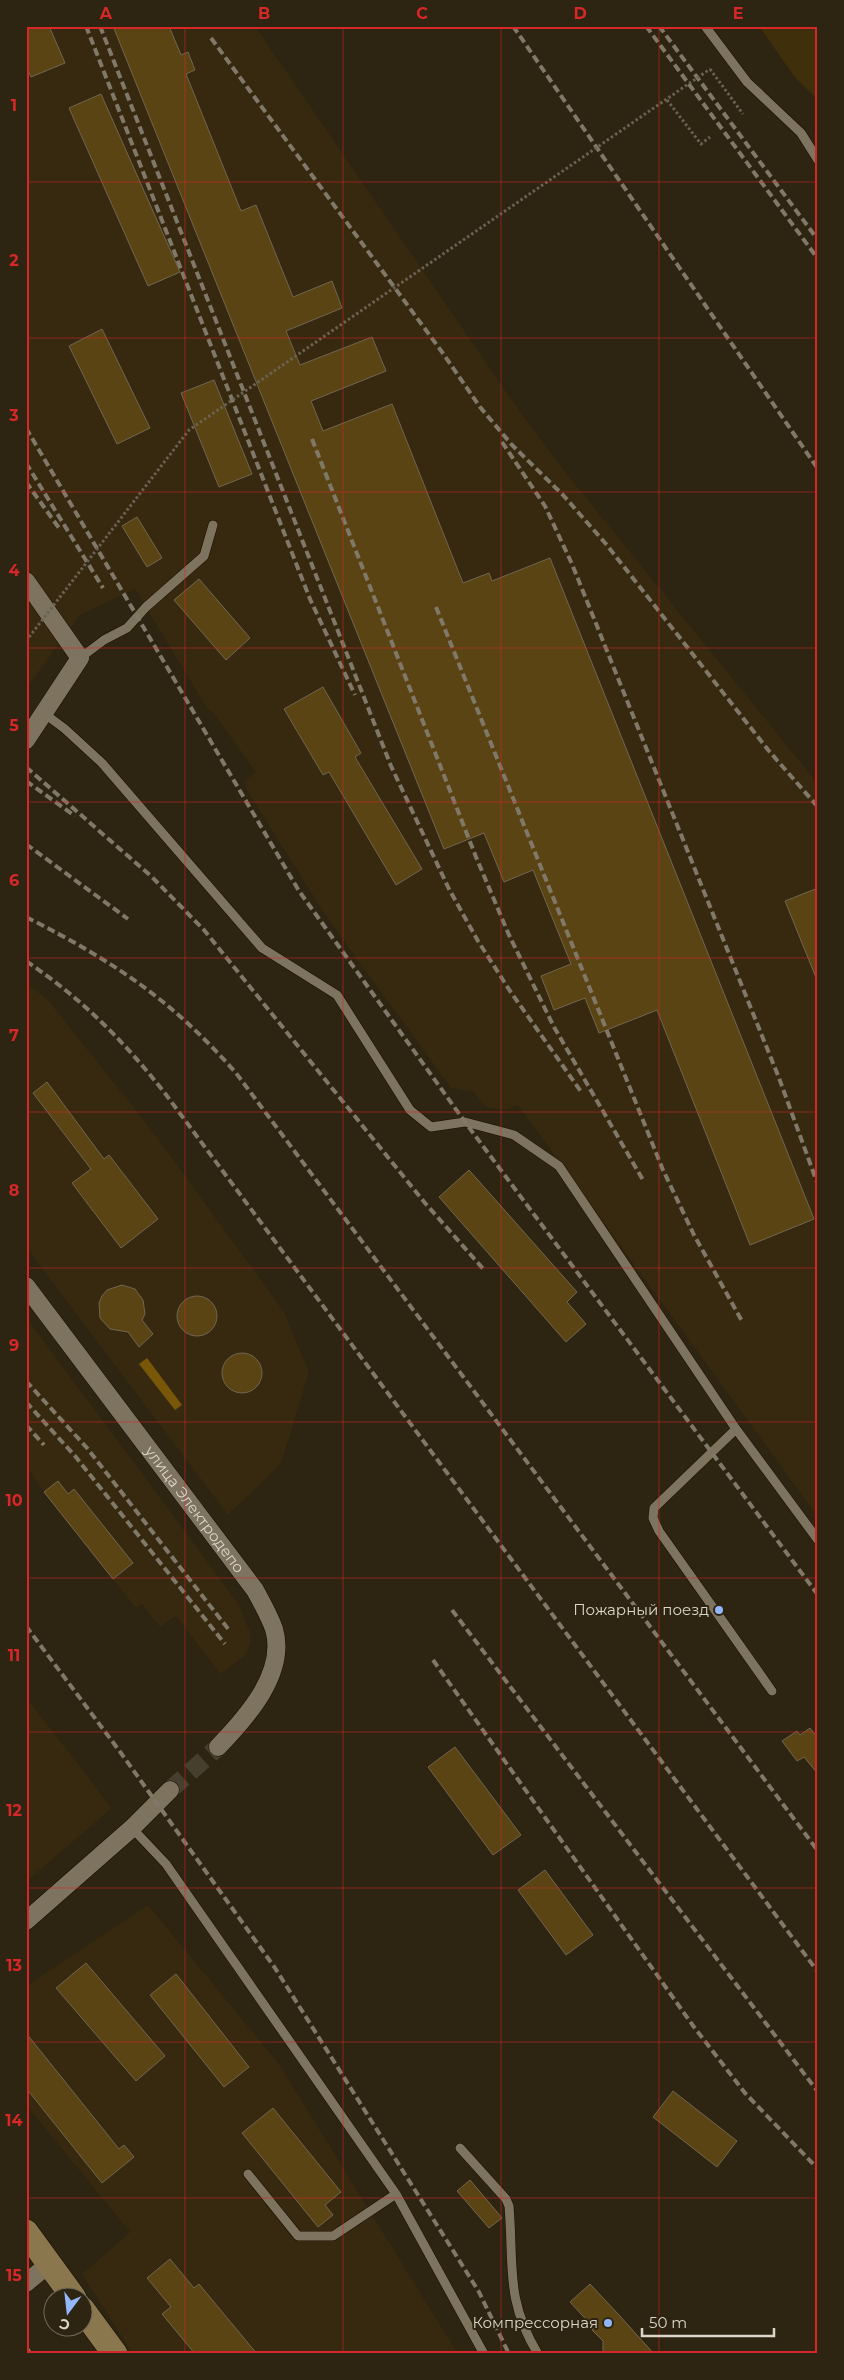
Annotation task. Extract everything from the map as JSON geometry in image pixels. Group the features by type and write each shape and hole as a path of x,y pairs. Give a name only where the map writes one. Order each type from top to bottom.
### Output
{"street":[{"path":"26,581 80,658 45,714 26,740"},
{"name":"улица Электродепо","path":"26,1286 255,1590 268,1613 274,1630 276,1648 272,1668 263,1691 253,1707 218,1747"},
{"path":"26,1920 132,1828 170,1790"},
{"path":"26,2232 67,2288"},
{"path":"26,2283 50,2264"},
{"path":"92,2323 115,2354"}],"lane":[{"path":"705,26 747,82 801,134 818,160"},
{"path":"80,658 104,640 127,628 146,607 204,556 213,525"},
{"path":"45,714 72,734 102,763 262,948 337,995 410,1110 431,1127 465,1122 514,1135 559,1166 736,1429 818,1540"},
{"path":"736,1429 654,1508 653,1518 665,1539 772,1691"},
{"path":"132,1828 166,1864 396,2194 484,2354"},
{"path":"460,2148 506,2200 509,2206 513,2293 527,2333 538,2354"},
{"path":"248,2174 298,2236 333,2236 396,2194"}],"path":[{"path":"26,641 189,430 668,100 710,69 743,114"},
{"path":"668,100 700,144 710,137"}],"shaded area":[{"path":"26,26 255,26 509,396 558,463 818,784 818,1517 518,1105 506,1110 486,1107 473,1092 451,1088 330,922 246,789 245,780 256,772 214,714 207,708 135,589 80,615 26,689"},
{"path":"759,26 818,26 818,100 794,76"},
{"path":"26,983 48,1000 153,1132 284,1312 309,1372 281,1464 228,1515 26,1247"},
{"path":"26,1317 238,1603 250,1632 250,1644 246,1655 220,1674 176,1616 160,1627 142,1604 136,1608 44,1492 26,1466"},
{"path":"147,1358 182,1405 175,1410 139,1364"},
{"path":"26,1697 112,1808 26,1882"},
{"path":"148,1905 279,2064 458,2354 133,2354 82,2274 130,2232 26,2105 26,1986"}],"building":[{"path":"26,26 49,26 65,63 31,77 26,66"},
{"path":"113,26 169,26 181,55 188,52 195,70 186,74 241,211 256,205 293,297 332,281 342,308 286,331 300,365 372,337 386,371 311,401 323,431 392,404 463,583 489,573 492,581 550,558 814,1219 750,1245 657,1010 599,1033 585,998 554,1010 541,976 571,964 533,870 504,882 484,833 444,849"},
{"path":"101,94 180,272 148,286 69,108"},
{"path":"102,329 150,428 117,444 69,346"},
{"path":"214,380 252,474 219,487 181,393"},
{"path":"137,517 162,558 147,567 122,526"},
{"path":"199,579 250,638 226,660 174,600"},
{"path":"323,687 361,753 355,757 422,869 396,885 329,772 323,775 284,709"},
{"path":"818,888 818,980 817,980 785,901"},
{"path":"47,1082 104,1159 109,1155 158,1219 121,1248 72,1183 91,1169 33,1093"},
{"path":"469,1170 577,1292 567,1302 586,1324 566,1342 439,1197"},
{"path":"122,1285 135,1289 143,1300 145,1314 142,1320 153,1334 139,1347 128,1332 110,1329 100,1318 99,1303 102,1296 107,1290"},
{"path":"197,1296 211,1302 217,1316 211,1330 197,1336 183,1330 177,1316 183,1302"},
{"path":"242,1353 256,1359 262,1373 256,1387 242,1393 228,1387 222,1373 228,1359"},
{"path":"58,1481 68,1494 74,1489 133,1563 113,1579 44,1492"},
{"path":"810,1728 818,1738 818,1774 804,1757 797,1761 782,1741 797,1731 800,1735"},
{"path":"455,1747 521,1835 493,1855 428,1767"},
{"path":"545,1870 593,1935 566,1955 518,1890"},
{"path":"86,1963 165,2056 136,2081 56,1988"},
{"path":"176,1974 249,2067 224,2087 150,1995"},
{"path":"26,2033 119,2149 124,2145 134,2157 102,2183 26,2088"},
{"path":"673,2091 737,2141 717,2167 653,2117"},
{"path":"273,2108 341,2192 325,2205 333,2215 318,2227 242,2133"},
{"path":"470,2180 502,2218 489,2228 457,2191"},
{"path":"170,2259 194,2288 199,2284 257,2354 195,2354 162,2314 171,2307 147,2278"},
{"name":"Компрессорная","path":"590,2284 654,2354 603,2354 603,2341 592,2330 594,2328 570,2302"}],"tunnel":[{"path":"170,1790 218,1747"}],"railway":[{"path":"86,26 310,599 355,695"},
{"path":"100,26 391,766 449,889 478,941 510,991 582,1093"},
{"path":"513,26 818,469"},
{"path":"646,26 818,259"},
{"path":"659,26 818,240"},
{"path":"211,38 442,352 480,407 512,445 563,495 606,544 769,751 818,807"},
{"path":"26,428 299,891 465,1122 818,1595"},
{"path":"312,439 476,857 509,935 554,1027 643,1180"},
{"path":"502,442 545,506 572,564 779,1078 818,1185"},
{"path":"26,463 103,588"},
{"path":"26,482 59,528"},
{"path":"436,607 663,1170 694,1235 742,1321"},
{"path":"26,767 152,877 204,930 425,1203 485,1271"},
{"path":"26,781 75,816"},
{"path":"26,844 128,919"},
{"path":"26,917 114,966 139,984 188,1024 236,1073 818,1851"},
{"path":"26,961 83,1005 117,1037 164,1092 818,1972"},
{"path":"26,1381 87,1448 229,1630"},
{"path":"26,1402 75,1456 225,1644"},
{"path":"26,1425 44,1445"},
{"path":"452,1610 818,2092"},
{"path":"26,1626 118,1749 275,1968 479,2292 509,2354"},
{"path":"433,1660 694,2027 745,2093 818,2169"}],"place":[{"name":"Пожарный поезд","path":"719,1610"},
{"name":"Компрессорная","path":"608,2323"}]}
